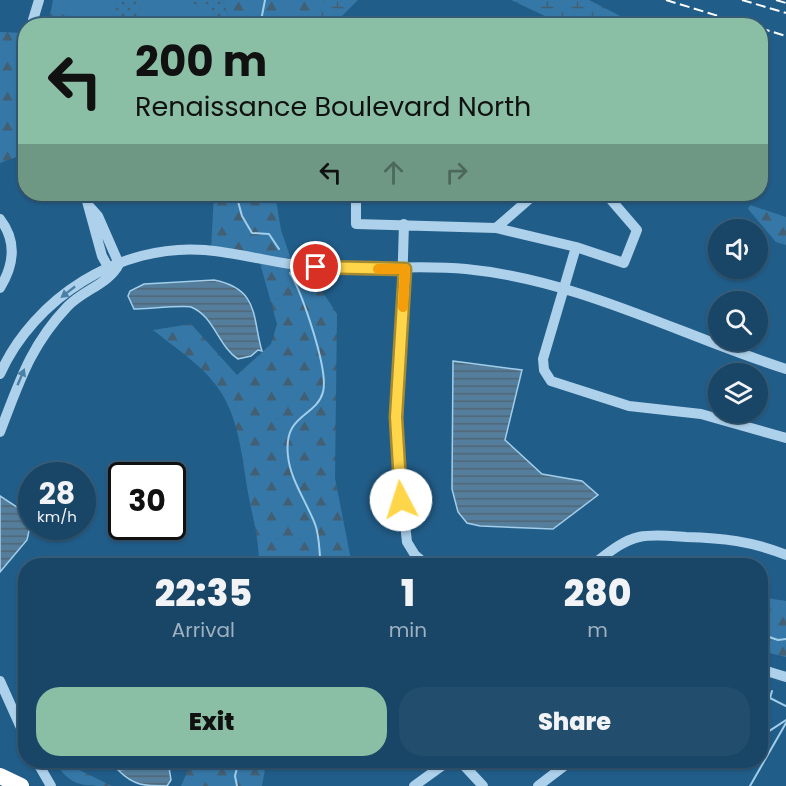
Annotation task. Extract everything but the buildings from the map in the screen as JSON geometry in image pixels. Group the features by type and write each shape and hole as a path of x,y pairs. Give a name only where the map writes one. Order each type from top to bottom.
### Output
{"highway":[{"path":"0,776 21,786"}],"street":[{"path":"34,18 39,0"},
{"path":"88,201 91,222 110,271"},
{"path":"356,201 356,224 496,228 576,247 624,263 637,230 612,201"},
{"path":"496,228 527,201"},
{"path":"90,207 98,216 119,264"},
{"path":"0,219 8,229 13,248 7,276 0,288"},
{"path":"404,224 405,269 396,417 397,453 407,542 419,558"},
{"path":"576,247 543,359 544,370 551,381 629,406 701,414 786,438"},
{"path":"0,432 33,351 49,327 88,289 119,264 163,252 204,250 316,267 466,269 564,289 786,369"},
{"path":"0,374 29,329 54,303 83,280 110,271"},
{"path":"602,558 622,543 638,537 658,535 735,538 759,543 786,555"},
{"path":"768,671 786,677"},
{"path":"0,681 18,721"},
{"path":"41,768 51,786"},
{"path":"414,786 439,768"},
{"path":"466,768 483,786"},
{"path":"538,786 562,768"}],"green space":[{"path":"53,0 222,0 229,18 50,18"},
{"path":"58,0 117,0 112,18 75,18 54,12"},
{"path":"143,0 170,0 200,6 219,18 137,18"},
{"path":"222,0 325,0 317,18 229,18"},
{"path":"325,0 358,0 341,18 317,18"},
{"path":"511,0 589,0 624,18 548,18"},
{"path":"0,32 18,33 18,157 0,163"},
{"path":"214,201 276,201 281,230 293,265 305,265 337,314 335,478 351,558 258,558 242,454 230,410 209,376 153,330 191,324 237,375 271,344 277,324 258,256 211,250"},
{"path":"750,205 786,217 786,245 776,242 768,233 768,219 756,219 748,209"},
{"path":"768,598 786,601 786,657 768,653"},
{"path":"75,768 112,786 77,783 60,769"},
{"path":"189,768 266,768 262,786 181,786"}],"shaded area":[{"path":"214,280 240,290 247,298 255,316 262,351 258,350 251,356 238,359 225,347 211,324 199,311 191,307 134,309 128,296 130,291 144,284"},
{"path":"453,361 522,370 505,440 542,474 582,481 598,495 553,529 480,526 467,523 458,512 452,489"},
{"path":"0,496 18,508 18,540 27,540 0,572"},
{"path":"169,768 171,780 167,786 140,784 118,770"}],"waterway":[{"path":"262,18 265,0"},
{"path":"238,201 242,216 252,233 269,234 279,249"},
{"path":"290,273 313,332 324,381 323,392 319,400 295,424 288,442 289,465 317,529 320,558"},
{"path":"768,637 778,640 786,639"},
{"path":"772,691 770,698 786,706"},
{"path":"768,732 786,720"},
{"path":"768,754 786,723"},
{"path":"237,768 235,776 237,786"},
{"path":"750,786 760,768"}],"railway":[{"path":"666,0 725,18"},
{"path":"742,0 786,13"},
{"path":"776,0 786,3"},
{"path":"768,30 786,36"}],"slow traffic":[{"path":"378,269 405,269 403,307"}],"route":[{"path":"316,267 405,269 396,417 401,500"}]}
